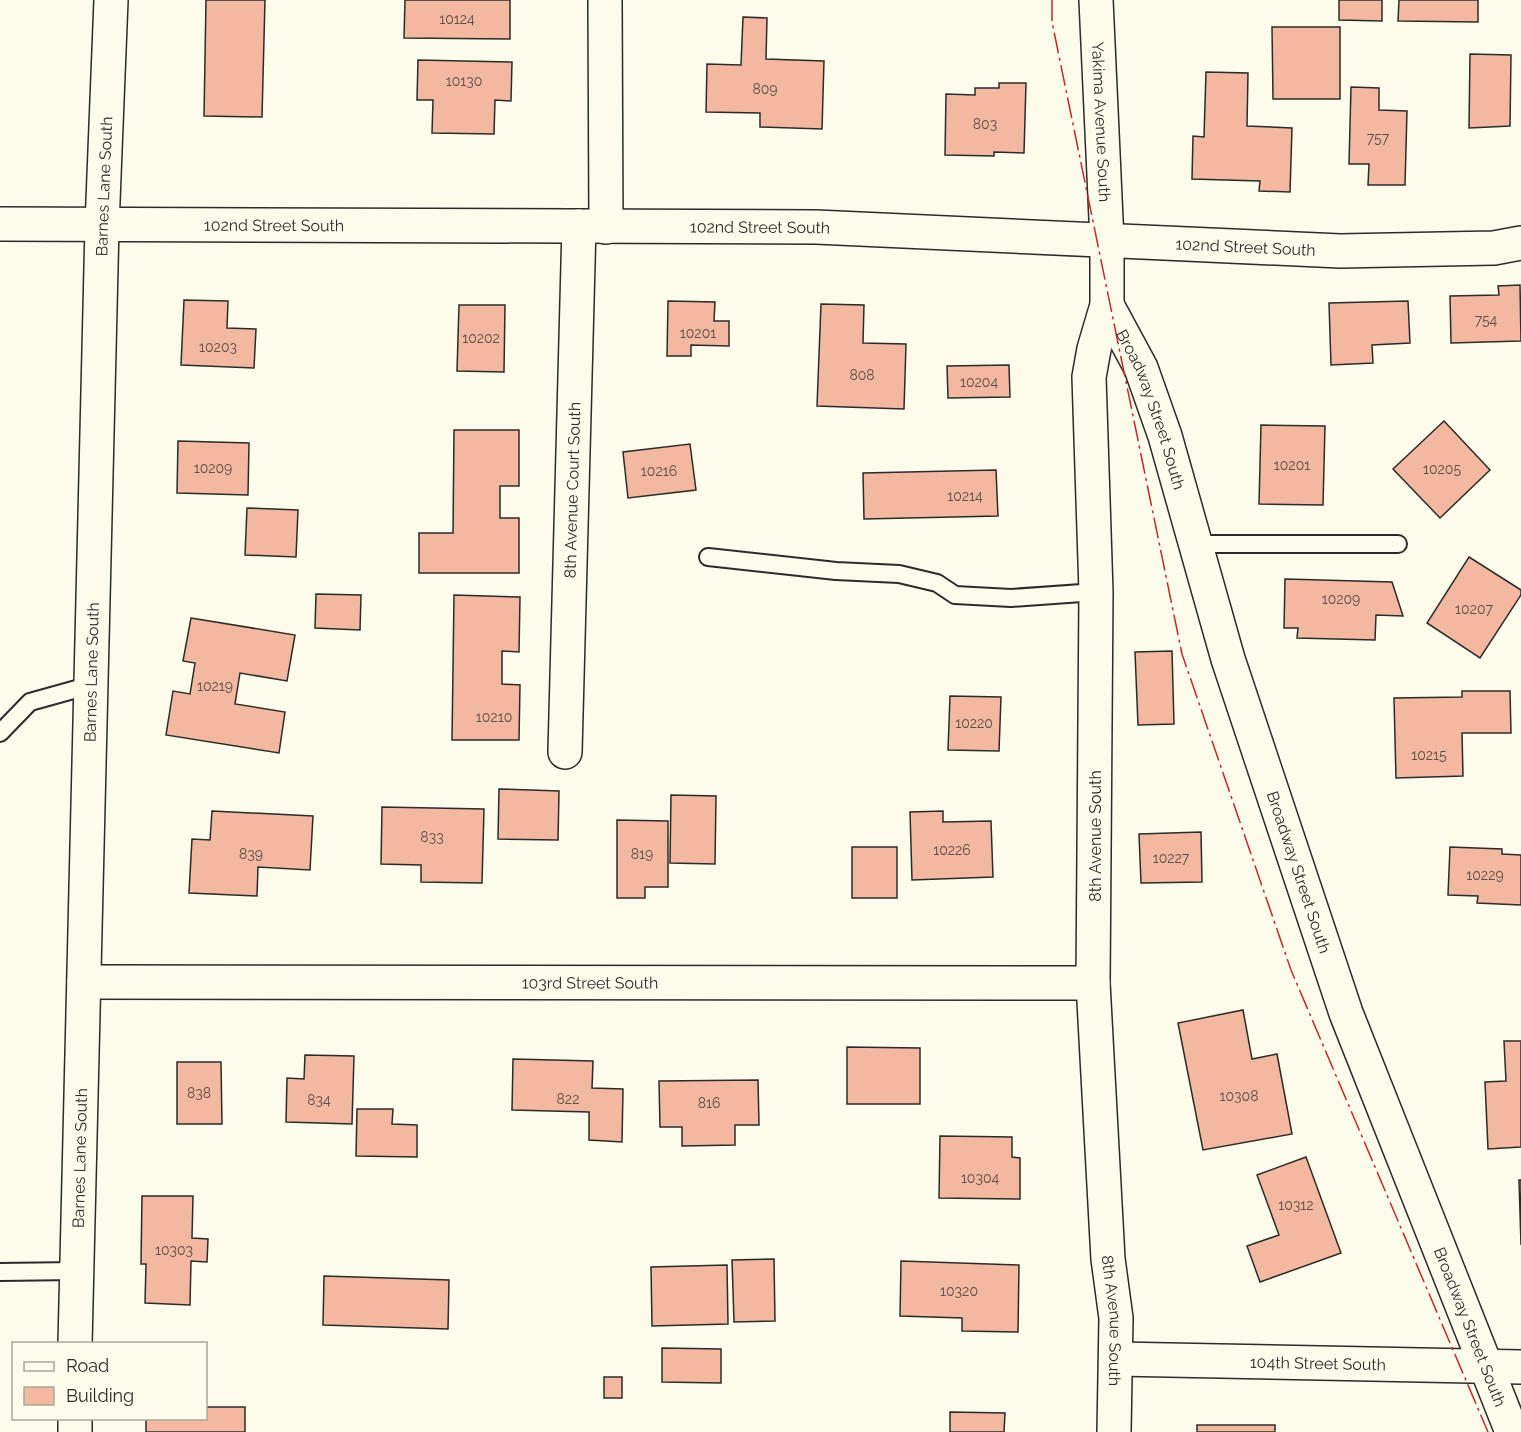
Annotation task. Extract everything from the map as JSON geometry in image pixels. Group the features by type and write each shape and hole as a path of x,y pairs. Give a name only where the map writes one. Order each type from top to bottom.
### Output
{"street":[{"name":"Barnes Lane South","path":"75,1342 102,226 111,0"},
{"name":"8th Avenue Court South","path":"565,752 605,0"},
{"name":"Yakima Avenue South","path":"1096,0 1107,241"},
{"name":"102nd Street South","path":"0,224 816,227 1340,251 1494,248 1521,243"},
{"name":"8th Avenue South","path":"1107,241 1107,305 1094,349 1089,377 1096,592 1094,983 1108,1258 1116,1318 1114,1432"},
{"name":"Broadway Street South","path":"1107,305 1141,368 1165,436 1228,659 1346,1013 1484,1367 1512,1432"},
{"name":"103rd Street South","path":"84,982 1094,983"},
{"name":"104th Street South","path":"1116,1359 1521,1367"}],"lane":[{"path":"1196,544 1398,544"},
{"path":"708,557 836,571 899,574 937,583 955,595 1011,598 1096,592"},
{"path":"0,733 30,702 91,685"},
{"path":"0,1272 76,1271"}],"building":[{"path":"206,0 265,0 262,117 204,116"},
{"path":"405,0 510,0 510,39 404,38"},
{"path":"1339,0 1382,0 1382,21 1339,20"},
{"path":"1399,0 1478,0 1478,22 1398,21"},
{"path":"743,17 767,18 766,59 824,61 822,129 760,127 760,113 706,112 707,64 741,65"},
{"path":"1272,27 1340,27 1340,99 1273,99"},
{"path":"1470,54 1511,55 1510,126 1469,128"},
{"path":"418,60 512,62 511,101 495,100 494,134 432,133 433,100 417,100"},
{"path":"1206,72 1248,73 1247,126 1292,128 1290,192 1259,191 1260,181 1192,179 1193,136 1204,137"},
{"path":"999,83 1026,83 1024,153 994,152 994,156 945,155 946,94 975,95 975,88 999,88"},
{"path":"1351,87 1379,88 1379,110 1407,111 1405,185 1368,185 1369,164 1349,164"},
{"path":"1520,285 1521,341 1451,343 1450,296 1499,295 1498,286"},
{"path":"184,300 228,301 227,328 256,329 254,368 181,365"},
{"path":"668,301 715,302 714,321 729,321 729,346 691,345 691,356 667,356"},
{"path":"1408,301 1410,343 1372,345 1373,363 1331,365 1329,303"},
{"path":"821,304 864,305 863,343 906,344 904,409 817,406"},
{"path":"459,305 505,305 504,372 457,371"},
{"path":"1009,365 1010,397 948,398 947,366"},
{"path":"1444,421 1490,470 1440,518 1393,469"},
{"path":"1261,425 1325,426 1323,505 1259,504"},
{"path":"454,430 519,430 519,486 500,486 500,518 519,518 519,573 419,573 419,533 453,533"},
{"path":"178,441 249,443 248,495 177,493"},
{"path":"690,444 696,490 628,498 623,452"},
{"path":"996,470 998,516 864,519 863,473"},
{"path":"247,508 298,510 296,557 245,555"},
{"path":"1469,557 1521,590 1521,595 1480,658 1427,623"},
{"path":"1285,579 1392,582 1403,616 1376,615 1375,640 1297,638 1298,628 1284,628"},
{"path":"316,594 361,595 360,630 315,628"},
{"path":"454,595 520,597 519,652 502,651 502,684 520,685 519,740 452,740"},
{"path":"191,618 295,635 287,681 240,673 235,704 285,712 279,753 166,735 173,691 190,694 195,663 183,661"},
{"path":"1172,651 1174,724 1138,725 1135,652"},
{"path":"1462,691 1510,691 1511,733 1462,733 1463,776 1396,778 1394,698 1462,697"},
{"path":"950,696 1001,697 999,751 948,750"},
{"path":"499,789 559,791 558,840 498,839"},
{"path":"671,795 716,796 715,864 670,863"},
{"path":"382,807 484,809 482,883 421,882 421,865 381,864"},
{"path":"212,811 313,816 310,870 258,867 257,896 189,893 192,839 210,840"},
{"path":"943,811 943,822 991,821 993,877 912,880 910,812"},
{"path":"617,820 668,821 668,887 645,887 645,898 617,898"},
{"path":"1201,832 1202,882 1141,883 1139,834"},
{"path":"852,847 897,847 897,898 852,898"},
{"path":"1450,847 1502,849 1502,854 1521,855 1521,905 1477,903 1478,896 1448,895"},
{"path":"1243,1010 1252,1059 1277,1054 1292,1134 1203,1150 1178,1023"},
{"path":"1504,1041 1521,1041 1521,1147 1488,1149 1485,1082 1506,1081"},
{"path":"847,1047 920,1048 920,1104 847,1104"},
{"path":"305,1055 354,1056 352,1124 286,1122 287,1078 304,1079"},
{"path":"513,1059 593,1061 592,1088 623,1089 622,1142 589,1140 589,1112 512,1110"},
{"path":"177,1062 221,1062 222,1124 177,1124"},
{"path":"758,1080 759,1125 735,1125 735,1145 682,1146 682,1127 660,1127 659,1081"},
{"path":"357,1109 393,1109 392,1124 417,1125 417,1157 356,1156"},
{"path":"940,1136 1012,1137 1012,1157 1020,1158 1020,1199 939,1198"},
{"path":"1306,1157 1341,1253 1260,1282 1247,1246 1279,1235 1257,1175"},
{"path":"1519,1180 1521,1180 1521,1245"},
{"path":"142,1196 193,1196 192,1238 208,1239 207,1262 191,1261 190,1305 145,1303 146,1264 141,1264"},
{"path":"774,1259 775,1321 734,1322 732,1260"},
{"path":"901,1261 1019,1265 1018,1332 962,1331 962,1318 900,1316"},
{"path":"727,1265 728,1324 652,1326 651,1267"},
{"path":"324,1276 449,1280 448,1329 323,1325"},
{"path":"662,1348 721,1349 721,1383 662,1382"},
{"path":"604,1377 622,1377 622,1398 604,1398"},
{"path":"207,1407 245,1407 245,1432 146,1432 146,1420 207,1420"},
{"path":"950,1412 1005,1413 1004,1432 950,1432"},
{"path":"1197,1425 1275,1425 1275,1432 1197,1432"}],"power":[{"path":"1052,0 1052,22 1182,654 1291,970 1488,1432"}]}
